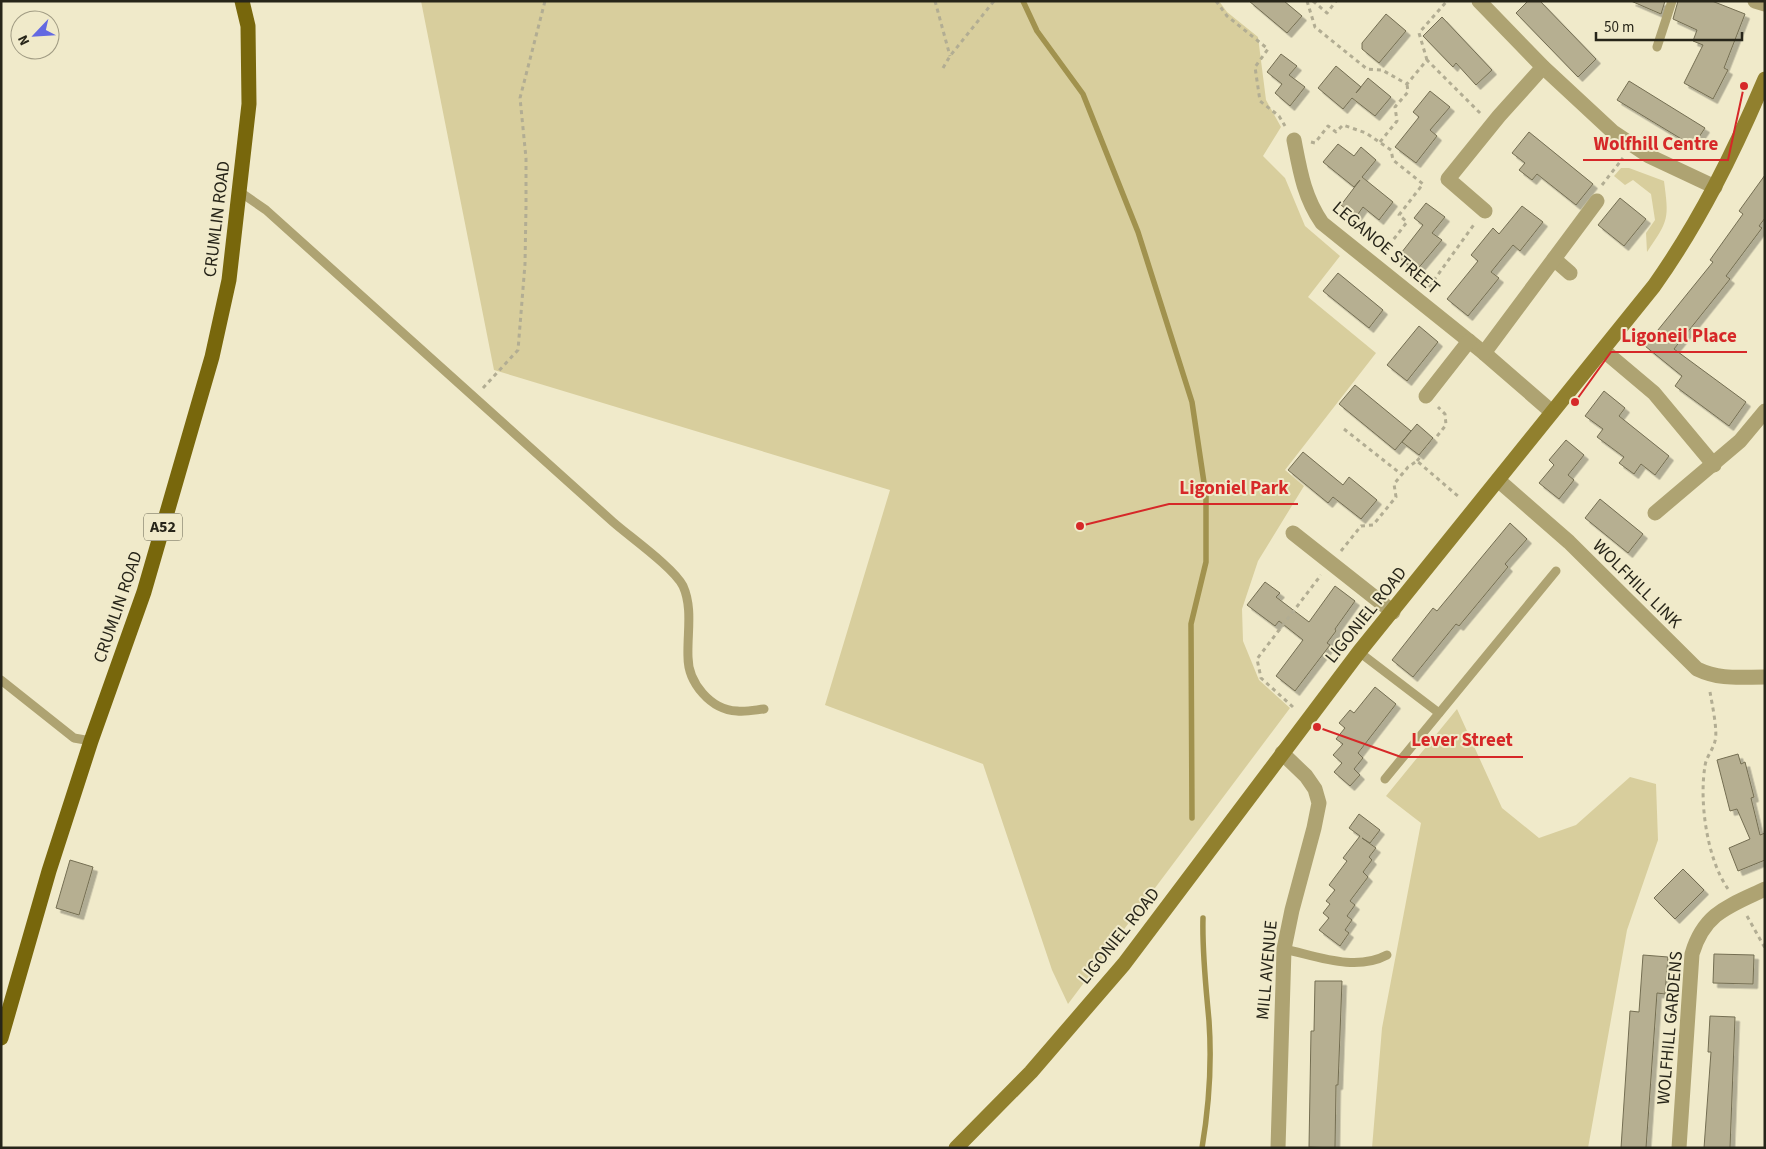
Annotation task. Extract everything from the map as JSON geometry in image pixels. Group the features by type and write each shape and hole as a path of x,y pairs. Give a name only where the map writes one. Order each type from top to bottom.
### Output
{"main road":[{"name":"CRUMLIN ROAD","path":"1,1038 50,871 91,741 144,592 201,395 230,280 249,95 248,26 242,1"}],"street":[{"path":"1479,1 1544,67 1613,132 1632,146 1715,186"},
{"path":"1755,1 1765,4"},
{"path":"1485,211 1448,179 1492,124 1544,67"},
{"name":"LIGONIEL ROAD","path":"957,1147 1031,1072 1124,964 1359,652 1654,286 1684,244 1735,148 1765,79"},
{"name":"LEGANOE STREET","path":"1294,140 1304,190 1311,207 1322,222 1373,265 1484,352 1552,412"},
{"path":"1484,352 1597,201"},
{"path":"1554,259 1570,273"},
{"path":"1426,396 1469,341"},
{"path":"1603,350 1654,393 1714,465"},
{"path":"1655,514 1740,441 1765,412"},
{"name":"WOLFHILL LINK","path":"1498,480 1582,554 1696,669 1725,678 1765,677"},
{"path":"1293,533 1393,612"},
{"name":"MILL AVENUE","path":"1278,1148 1284,949 1319,803 1315,789 1306,776 1282,753"},
{"name":"WOLFHILL GARDENS","path":"1679,1148 1692,954 1697,938 1705,925 1739,901 1765,889"}],"lane":[{"path":"1657,47 1672,1"},
{"path":"240,192 266,210 613,522 669,568 682,584 689,600 688,660 691,675 702,694 718,705 736,711 764,709"},
{"path":"1386,779 1556,571"},
{"path":"1359,652 1439,714"},
{"path":"1,680 74,738 91,741"},
{"path":"1284,949 1356,964 1376,961 1387,955"}],"path":[{"path":"474,397 518,350 525,264 526,207 526,158 520,98 545,1"},
{"path":"935,1 950,56"},
{"path":"943,68 950,56 994,1"},
{"path":"1216,1 1226,16 1268,49 1255,67 1260,101 1279,116 1294,140"},
{"path":"1306,1 1315,27 1366,69 1382,70 1407,84"},
{"path":"1313,1 1327,13 1336,1"},
{"path":"1447,1 1419,33 1427,60 1492,124"},
{"path":"1380,142 1397,121 1395,107 1408,92 1407,84 1427,60"},
{"path":"1328,126 1336,132 1343,125 1366,133 1391,150 1393,160 1423,184 1399,215 1407,222 1373,265"},
{"path":"1597,201 1598,191 1632,146"},
{"path":"1418,301 1485,211"},
{"path":"1349,541 1361,526 1373,526 1396,497 1394,484 1401,474 1417,461 1446,425 1445,414 1426,396"},
{"path":"1344,429 1401,474"},
{"path":"1417,461 1459,497"},
{"path":"1293,707 1261,678 1257,659 1302,599"},
{"path":"1708,674 1716,740 1705,765 1705,817 1710,848 1726,887 1739,901 1765,948"}],"shaded area":[{"path":"421,1 1219,1 1227,12 1258,37 1266,100 1281,127 1263,156 1285,178 1305,226 1340,256 1308,297 1376,353 1285,470 1304,486 1258,561 1242,609 1243,641 1259,680 1290,708 1068,1004 1052,970 983,764 825,705 890,490 494,370"},
{"path":"1621,168 1629,168 1664,181 1667,204 1666,219 1660,233 1647,252 1646,233 1655,220 1651,194 1633,180 1625,185 1614,176"},
{"path":"1457,709 1502,808 1539,838 1576,825 1630,777 1656,784 1658,840 1627,930 1588,1148 1372,1148 1382,1028 1421,823 1386,796"}],"building":[{"path":"1249,1 1284,1 1302,16 1287,33"},
{"path":"1528,1 1540,1 1596,59 1578,77 1516,13"},
{"path":"1631,1 1665,1 1661,14"},
{"path":"1678,1 1712,1 1745,14 1724,68 1728,70 1713,99 1684,83 1703,45 1693,41 1697,30 1673,19"},
{"path":"1386,14 1406,31 1379,63 1362,49 1362,43"},
{"path":"1442,17 1492,70 1476,85 1456,63 1453,67 1423,36"},
{"path":"1281,54 1297,66 1289,75 1305,87 1290,106 1275,93 1282,84 1267,72"},
{"path":"1336,66 1361,87 1368,78 1391,97 1375,116 1352,98 1343,109 1318,88"},
{"path":"1629,81 1705,128 1693,146 1617,100"},
{"path":"1430,91 1450,107 1430,130 1437,136 1416,163 1395,147 1419,117 1413,112"},
{"path":"1529,132 1593,184 1576,205 1537,174 1532,180 1519,170 1525,163 1512,153"},
{"path":"1338,144 1354,156 1361,147 1376,160 1362,177 1393,202 1379,220 1363,207 1356,217 1341,205 1360,180 1354,187 1323,162"},
{"path":"1765,175 1765,218 1759,226 1762,228 1726,276 1730,279 1674,349 1746,402 1729,426 1675,386 1682,376 1645,346 1713,262 1710,260 1743,214 1739,211"},
{"path":"1620,198 1646,219 1624,246 1598,225"},
{"path":"1426,203 1445,217 1432,233 1442,240 1416,271 1398,257 1423,225 1414,218"},
{"path":"1522,206 1543,222 1520,251 1513,245 1491,272 1499,278 1468,316 1447,299 1478,261 1471,255 1493,228 1499,234"},
{"path":"1338,273 1383,310 1369,328 1323,291"},
{"path":"1419,326 1438,342 1407,381 1387,365"},
{"path":"1355,385 1411,431 1395,450 1339,404"},
{"path":"1604,391 1625,408 1619,416 1669,456 1655,475 1641,464 1634,474 1619,463 1624,457 1597,437 1603,429 1585,416"},
{"path":"1417,424 1433,438 1419,455 1402,442"},
{"path":"1566,440 1584,455 1568,475 1574,480 1559,499 1539,483 1554,465 1549,460"},
{"path":"1303,452 1343,485 1349,477 1377,500 1361,519 1333,497 1328,503 1288,470"},
{"path":"1600,499 1643,534 1628,553 1585,518"},
{"path":"1510,523 1527,539 1505,564 1508,567 1459,626 1456,624 1413,677 1392,660 1433,608 1437,611"},
{"path":"1265,582 1280,593 1276,597 1309,622 1335,586 1355,601 1327,643 1330,645 1295,691 1276,676 1303,640 1279,621 1275,626 1247,605"},
{"path":"1375,687 1396,704 1358,753 1363,758 1354,769 1360,775 1350,786 1334,772 1342,763 1333,755 1343,744 1336,739 1345,728 1339,723 1350,710 1354,713"},
{"path":"1738,754 1741,764 1745,762 1754,797 1751,798 1760,835 1765,833 1765,860 1738,871 1729,848 1750,839 1737,809 1730,811 1717,760"},
{"path":"1359,814 1380,830 1370,843 1362,838 1376,848 1369,857 1372,860 1363,872 1368,877 1350,901 1355,905 1347,916 1352,920 1345,930 1349,933 1340,946 1319,930 1329,918 1323,913 1330,904 1326,901 1335,890 1329,885 1347,861 1343,858 1360,836 1349,828"},
{"path":"70,860 93,867 79,915 56,908"},
{"path":"1683,869 1704,890 1675,919 1654,898"},
{"path":"1714,954 1754,955 1753,984 1713,983"},
{"path":"1643,955 1668,957 1665,994 1657,993 1646,1148 1621,1148 1630,1011 1639,1012"},
{"path":"1315,981 1342,981 1338,1085 1336,1085 1335,1148 1309,1147 1311,1031 1314,1031"},
{"path":"1710,1016 1735,1017 1730,1148 1704,1148 1711,1052 1708,1052"}],"waterway":[{"path":"1023,1 1037,31 1083,94 1138,232 1192,402 1206,496 1206,562 1191,624 1192,818"},
{"path":"1202,1148 1210,1069 1203,918"}],"place":[{"name":"Wolfhill Centre","path":"1744,86"},
{"name":"Ligoneil Place","path":"1575,402"},
{"name":"Ligoniel Park","path":"1080,526"},
{"name":"Lever Street","path":"1317,727"}]}
